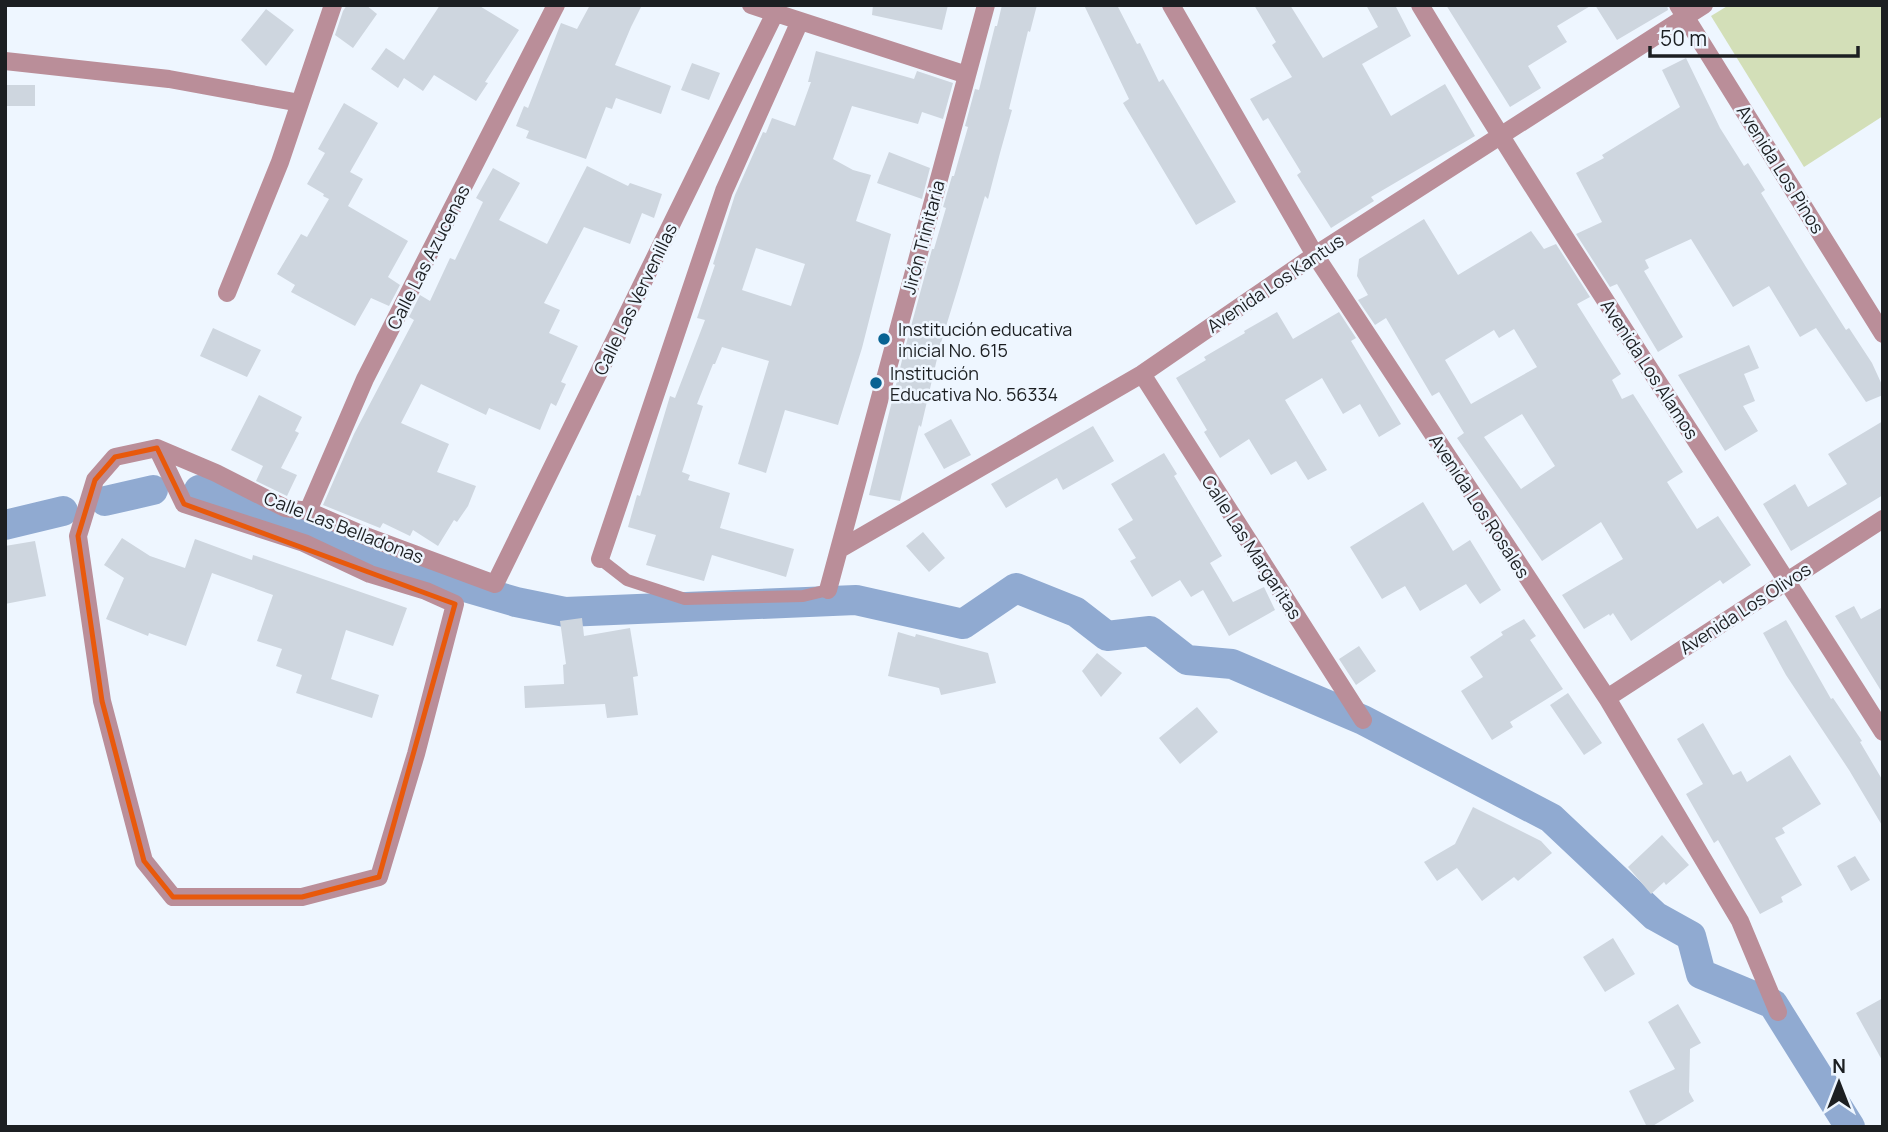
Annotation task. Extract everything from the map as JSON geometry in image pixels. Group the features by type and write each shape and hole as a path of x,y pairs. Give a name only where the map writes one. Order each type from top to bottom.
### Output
{"street":[{"path":"227,293 280,162 333,5"},
{"name":"Calle Las Azucenas","path":"308,511 365,380 556,5"},
{"path":"751,5 967,75"},
{"name":"Jirón Trinitaria","path":"828,590 986,5"},
{"name":"Avenida Los Rosales","path":"1171,5 1315,255 1607,698 1740,921 1778,1012"},
{"name":"Avenida Los Alamos","path":"1420,5 1499,135 1883,732"},
{"name":"Avenida Los Kantus","path":"840,549 1142,373 1682,11 1704,5"},
{"name":"Avenida Los Pinos","path":"1682,11 1883,334"},
{"name":"Calle Las Vervenillas","path":"495,584 775,13"},
{"path":"600,559 724,191 800,21"},
{"path":"5,61 169,79 300,103"},
{"name":"Calle Las Margaritas","path":"1142,373 1363,720"},
{"name":"Calle Las Belladonas","path":"158,448 184,504 304,543 370,574 426,591 455,604 416,754 379,877 302,897 173,897 144,861 140,848 102,701 78,536 95,480 115,457 158,448 216,473 285,508 308,511 368,537 495,584"},
{"name":"Avenida Los Olivos","path":"1607,698 1883,519"}],"lane":[{"path":"600,559 626,580 685,598 803,596 828,590"}],"highlighted area":[{"path":"157,448 184,504 455,604 379,877 302,897 173,897 144,861 102,701 78,536 95,480 115,457"}],"green space":[{"path":"1729,5 1883,5 1883,116 1804,167 1711,16"}],"building":[{"path":"347,5 366,5 377,14 353,48 335,35"},
{"path":"440,5 478,5 519,30 485,82 488,83 476,101 434,75 423,91 404,78 398,88 371,69 386,48 404,60"},
{"path":"590,5 642,5 615,65 671,86 661,114 616,98 612,109 606,107 586,159 526,138 529,131 516,126 524,106 528,108 561,23 577,29"},
{"path":"873,5 948,5 942,30 872,15"},
{"path":"1002,5 1037,5 1030,32 1028,31 1009,109 1012,110 988,199 985,196 940,346 900,501 869,495 904,352 946,208 943,207 968,127 965,126 975,89 979,90"},
{"path":"1084,5 1117,5 1159,82 1163,79 1236,202 1196,225 1123,103 1129,99"},
{"path":"1254,5 1290,5 1323,58 1378,27 1366,5 1395,5 1411,36 1362,64 1391,116 1445,84 1475,136 1371,197 1374,201 1331,228 1297,175 1301,172 1268,118 1263,121 1250,99 1292,77 1272,45 1276,42"},
{"path":"1446,5 1592,5 1557,26 1567,42 1528,66 1541,88 1510,107"},
{"path":"1595,5 1667,5 1668,10 1617,40"},
{"path":"266,9 294,30 266,66 241,40"},
{"path":"816,51 914,79 917,71 953,83 943,119 922,112 918,124 852,106 833,159 853,170 871,175 856,221 891,234 862,348 838,425 785,410 766,473 738,464 769,361 722,347 713,364 697,404 703,406 682,472 690,475 688,480 730,493 720,528 794,549 786,577 712,555 704,581 646,565 656,535 628,527 670,396 675,398 705,320 697,318 735,195 772,118 795,126 811,82 808,82","holes":["756,248 805,264 791,306 742,290"]},
{"path":"1686,58 1720,128 1744,166 1748,163 1765,190 1761,193 1806,267 1846,330 1849,328 1872,363 1883,387 1883,395 1866,402 1816,328 1800,337 1769,286 1733,307 1691,239 1645,260 1649,268 1644,271 1683,337 1658,352 1617,284 1610,287 1576,234 1602,222 1576,173 1604,158 1602,155 1680,107 1662,70"},
{"path":"692,63 720,73 709,100 681,90"},
{"path":"5,85 35,85 35,106 5,106"},
{"path":"344,103 378,123 350,172 363,179 348,206 408,241 388,277 400,285 389,306 371,298 355,326 291,292 295,285 277,274 301,234 307,237 329,199 307,184 325,153 318,149"},
{"path":"889,152 930,168 922,199 877,183"},
{"path":"587,166 628,186 630,183 662,194 654,218 642,213 630,244 584,227 544,303 560,310 549,333 578,346 561,382 566,384 556,406 551,403 540,430 489,408 486,415 421,384 401,423 449,444 437,472 476,486 468,506 457,522 454,520 438,546 413,530 410,536 383,523 380,528 323,505 354,434 414,320 409,317 420,295 430,301 450,258 455,260 483,202 476,198 493,168 520,183 499,220 547,244"},
{"path":"1424,219 1458,275 1531,231 1544,249 1556,244 1590,297 1577,304 1621,374 1612,380 1622,399 1633,394 1683,472 1667,482 1697,529 1718,516 1751,565 1723,584 1720,580 1631,641 1613,613 1584,629 1562,595 1623,559 1601,522 1542,561 1457,438 1464,433 1439,392 1432,396 1386,318 1375,325 1358,300 1368,295 1357,276 1359,259","holes":["1514,329 1537,367 1471,404 1445,360 1494,330 1499,338","1522,414 1555,466 1521,489 1484,437"]},
{"path":"1277,312 1293,339 1339,312 1356,338 1351,341 1401,424 1379,437 1360,404 1343,414 1322,378 1285,400 1327,470 1308,480 1296,461 1271,475 1249,439 1220,458 1204,432 1207,430 1176,378 1206,360 1204,357"},
{"path":"213,328 261,350 247,377 200,356"},
{"path":"1749,345 1759,368 1744,374 1755,401 1743,406 1758,431 1725,451 1678,375"},
{"path":"259,395 302,417 295,431 299,433 281,468 297,475 287,496 256,481 263,466 231,450"},
{"path":"951,419 971,455 944,469 924,434"},
{"path":"1883,421 1883,495 1791,551 1763,504 1795,484 1808,507 1847,484 1828,454"},
{"path":"1093,426 1114,461 1063,490 1057,478 1006,508 991,484"},
{"path":"1164,453 1177,474 1174,476 1222,556 1210,563 1233,602 1264,587 1275,610 1229,636 1203,590 1191,597 1180,580 1152,597 1130,561 1136,558 1118,529 1133,520 1111,484"},
{"path":"1423,502 1453,551 1470,540 1501,590 1480,604 1466,584 1420,611 1405,586 1382,599 1350,547"},
{"path":"923,532 945,558 929,572 906,546"},
{"path":"122,538 150,556 185,568 195,539 252,560 253,555 407,608 393,646 346,630 331,679 379,695 372,718 296,693 302,675 276,666 282,649 257,641 273,595 212,573 186,646 149,633 148,636 106,619 124,578 104,565"},
{"path":"35,541 46,596 5,604 5,546"},
{"path":"1854,606 1861,619 1883,607 1883,694 1835,616"},
{"path":"582,618 584,636 630,628 638,676 633,677 638,715 607,718 605,704 525,708 524,686 564,684 563,665 566,664 560,621"},
{"path":"1524,619 1536,636 1530,640 1563,689 1510,722 1513,727 1492,740 1461,691 1483,677 1470,657 1503,635 1501,632"},
{"path":"1786,620 1831,699 1833,698 1862,741 1860,742 1883,781 1883,827 1786,675 1763,633"},
{"path":"898,632 915,637 916,634 988,653 996,683 941,695 939,688 888,676"},
{"path":"1359,646 1376,671 1356,685 1339,659"},
{"path":"1097,653 1122,673 1101,697 1082,671"},
{"path":"1568,693 1602,743 1584,755 1550,705"},
{"path":"1197,707 1218,732 1180,764 1159,738"},
{"path":"1703,723 1733,775 1741,771 1747,782 1790,755 1821,804 1782,828 1785,833 1775,838 1802,885 1781,897 1783,902 1760,914 1718,840 1714,843 1686,794 1703,784 1677,739"},
{"path":"1473,807 1541,841 1552,853 1518,881 1514,877 1482,901 1457,868 1437,881 1424,862 1455,844"},
{"path":"1662,835 1689,865 1651,894 1628,867"},
{"path":"1855,856 1870,880 1851,891 1837,866"},
{"path":"1613,938 1635,974 1605,992 1583,957"},
{"path":"1883,998 1883,1062 1856,1013"},
{"path":"1678,1004 1701,1043 1690,1049 1689,1092 1694,1101 1647,1127 1629,1091 1675,1069 1648,1022"}],"waterway":[{"path":"105,501 153,490"},
{"path":"199,490 298,526 393,566 516,602 565,612 856,600 963,624 1016,588 1076,612 1107,636 1150,631 1187,660 1232,664 1363,720 1551,818 1655,916 1691,936 1701,974 1773,1004 1850,1127"},
{"path":"5,525 63,511"}],"place":[{"name":"Institución educativa inicial No. 615","path":"884,339"},
{"name":"Institución Educativa No. 56334","path":"876,383"}]}
